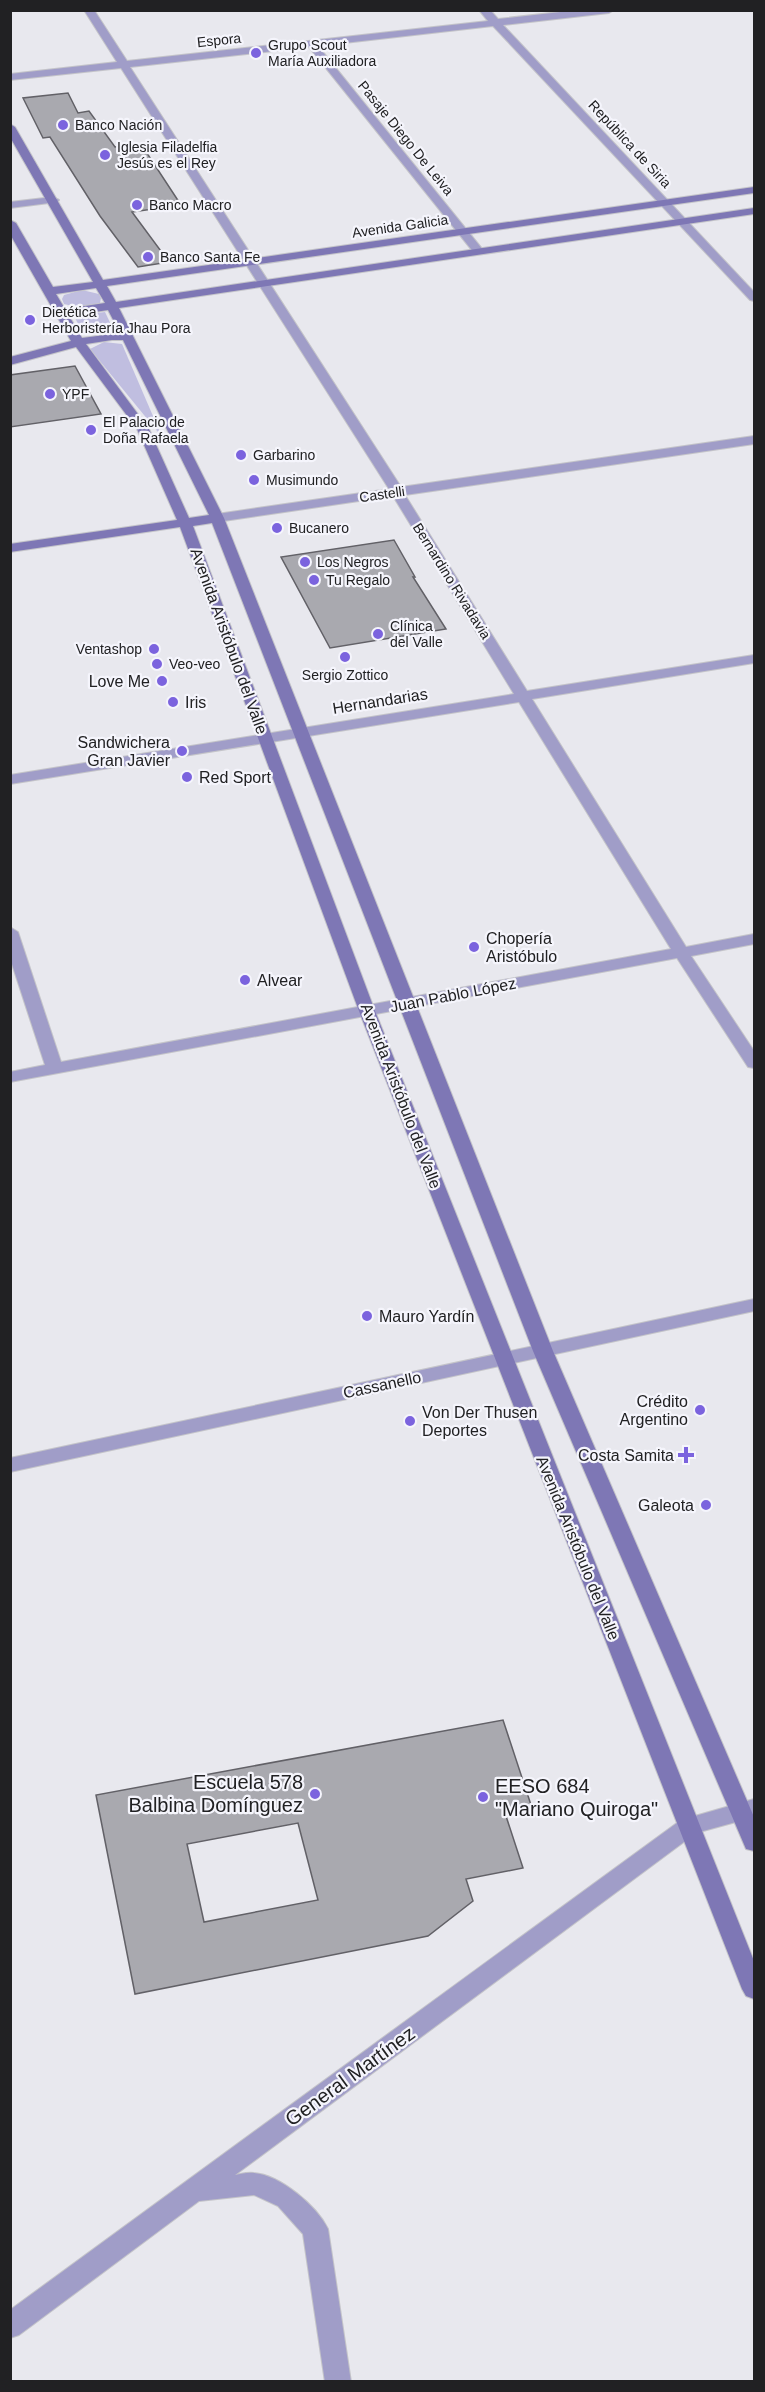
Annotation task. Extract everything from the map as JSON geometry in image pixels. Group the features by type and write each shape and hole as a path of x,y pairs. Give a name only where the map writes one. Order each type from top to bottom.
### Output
{"main road":[{"name":"Avenida Aristóbulo del Valle","path":"10,127 112,306 217,518 543,1351 748,1810 754,1842"},
{"name":"Avenida Galicia","path":"51,291 754,190"},
{"path":"62,313 754,211"},
{"name":"Avenida Aristóbulo del Valle","path":"10,223 51,291 78,342 143,429 185,523 368,1011 503,1359 754,1989"},
{"path":"10,361 37,356 100,337 127,336"},
{"name":"Castelli","path":"10,548 217,518"}],"street":[{"name":"Bernardino Rivadavia","path":"88,10 397,492 681,952 754,1063"},
{"name":"República de Siria","path":"484,10 754,298"},
{"name":"Espora","path":"10,77 609,10"},
{"name":"Pasaje Diego De Leiva","path":"311,43 478,252"},
{"path":"10,205 53,200"},
{"name":"Castelli","path":"217,518 754,440"},
{"name":"Hernandarias","path":"10,780 754,658"},
{"path":"10,932 56,1069"},
{"name":"Juan Pablo López","path":"10,1077 754,939"},
{"name":"Cassanello","path":"10,1465 754,1305"},
{"path":"689,1826 748,1810"},
{"name":"General Martínez","path":"10,2326 689,1826"},
{"path":"196,2190 255,2184 287,2198 315,2229 338,2382"}],"shaded area":[{"path":"82,290 99,294 100,303 81,308 64,304 62,299 64,295"},
{"path":"105,312 114,331 84,335 74,316"},
{"path":"104,342 122,344 162,437 90,349"}],"building":[{"path":"68,93 78,113 89,111 115,147 141,144 181,205 132,212 169,262 138,267 100,216 50,137 43,138 23,98"},
{"name":"YPF","path":"75,366 101,414 10,427 10,375"},
{"path":"394,540 415,577 413,577 446,629 330,648 281,557"},
{"path":"503,1720 532,1808 505,1813 523,1868 466,1879 473,1901 428,1936 135,1994 96,1795","holes":["298,1823 318,1900 204,1922 187,1844"]}],"place":[{"name":"Grupo Scout María Auxiliadora","path":"256,53"},
{"name":"Banco Nación","path":"63,125"},
{"name":"Iglesia Filadelfia Jesús es el Rey","path":"105,155"},
{"name":"Banco Macro","path":"137,205"},
{"name":"Banco Santa Fe","path":"148,257"},
{"name":"Dietética Herboristería Jhau Pora","path":"30,320"},
{"name":"YPF","path":"50,394"},
{"name":"El Palacio de Doña Rafaela","path":"91,430"},
{"name":"Garbarino","path":"241,455"},
{"name":"Musimundo","path":"254,480"},
{"name":"Bucanero","path":"277,528"},
{"name":"Los Negros","path":"305,562"},
{"name":"Tu Regalo","path":"314,580"},
{"name":"Clínica del Valle","path":"378,634"},
{"name":"Ventashop","path":"154,649"},
{"name":"Sergio Zottico","path":"345,657"},
{"name":"Veo-veo","path":"157,664"},
{"name":"Love Me","path":"162,681"},
{"name":"Iris","path":"173,702"},
{"name":"Sandwichera Gran Javier","path":"182,751"},
{"name":"Red Sport","path":"187,777"},
{"name":"Chopería Aristóbulo","path":"474,947"},
{"name":"Alvear","path":"245,980"},
{"name":"Mauro Yardín","path":"367,1316"},
{"name":"Crédito Argentino","path":"700,1410"},
{"name":"Von Der Thusen Deportes","path":"410,1421"},
{"name":"Costa Samita","path":"686,1455"},
{"name":"Galeota","path":"706,1505"},
{"name":"Escuela 578 Balbina Domínguez","path":"315,1794"},
{"name":"EESO 684 \"Mariano Quiroga\"","path":"483,1797"}]}
